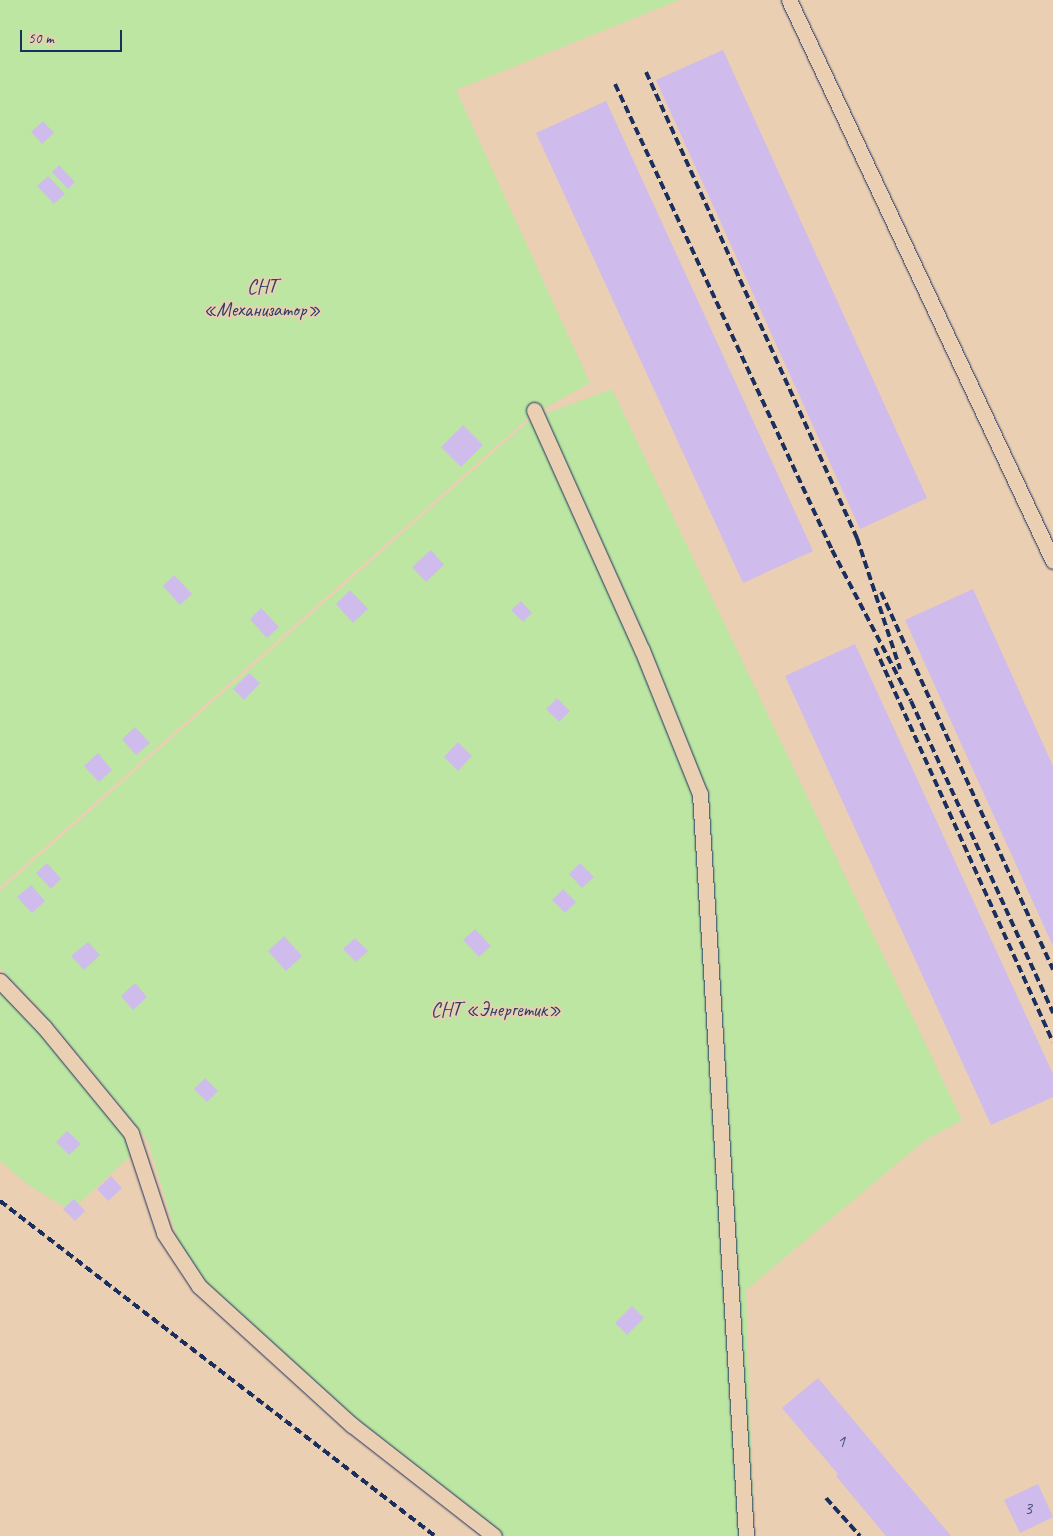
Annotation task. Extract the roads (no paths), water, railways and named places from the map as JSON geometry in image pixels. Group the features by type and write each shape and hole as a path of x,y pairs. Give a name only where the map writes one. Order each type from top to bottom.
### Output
{"street":[{"path":"788,0 1053,561"},
{"path":"534,410 642,650 700,794 746,1536"},
{"path":"0,981 44,1027 131,1133 164,1233 199,1286 344,1418 494,1536"}],"railway":[{"path":"646,72 857,538 900,669"},
{"path":"615,84 832,550 911,701 1053,1013"},
{"path":"881,592 1053,970"},
{"path":"875,648 1053,1042"},
{"path":"0,1201 435,1536"},
{"path":"826,1498 860,1536"}],"park label":[{"name":"СНТ «Механизатор»","path":"262,298"},
{"name":"СНТ «Энергетик»","path":"496,1009"}]}
